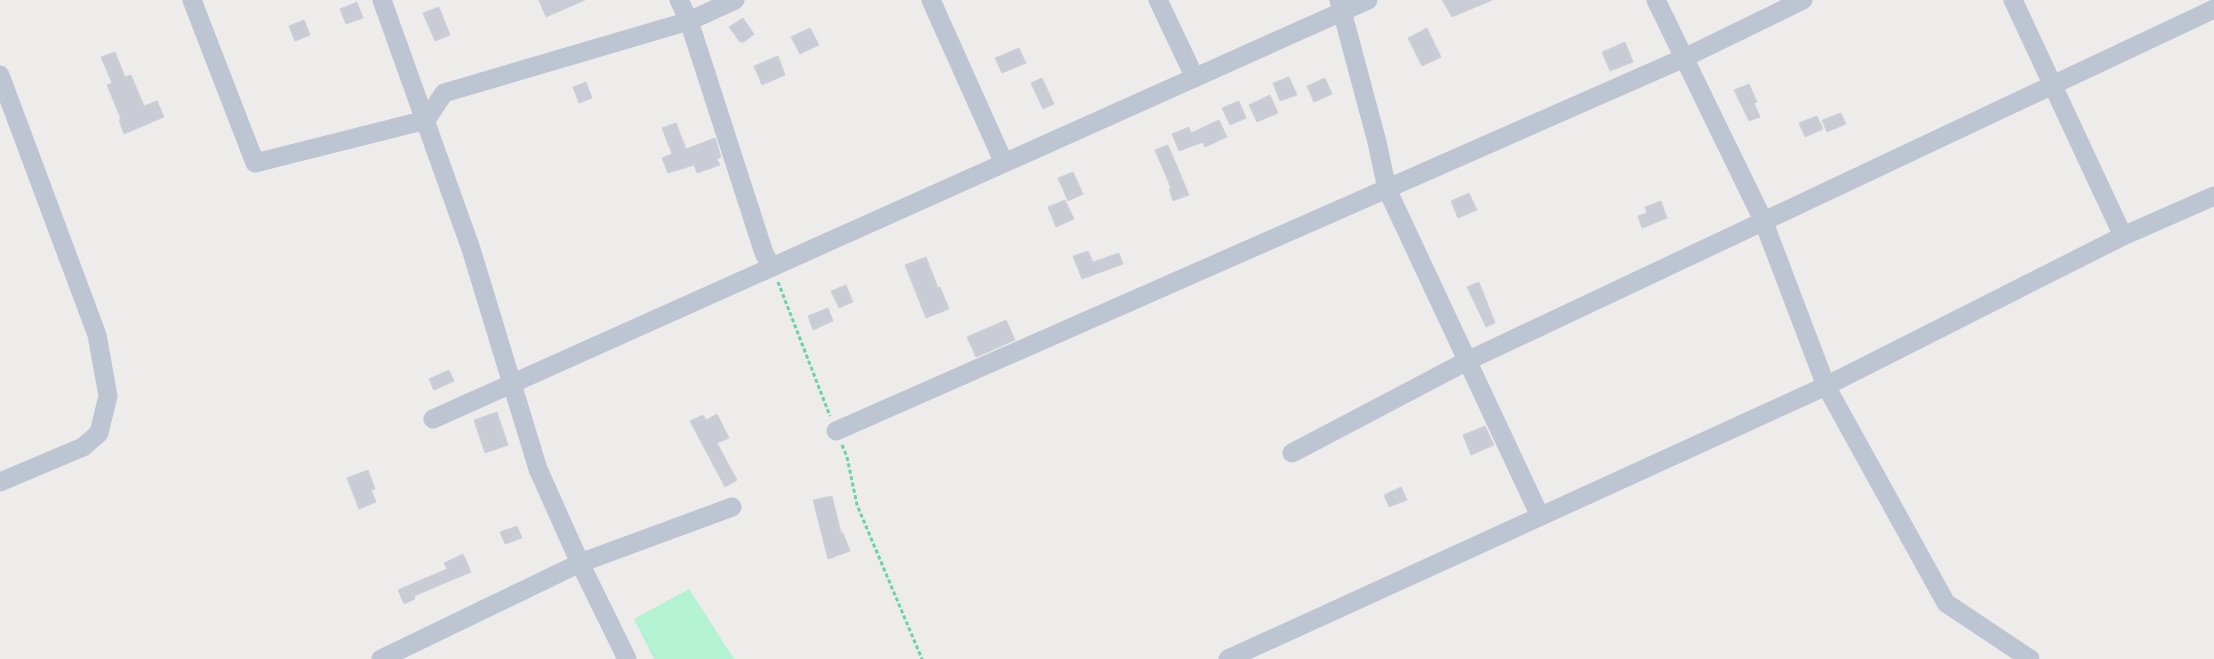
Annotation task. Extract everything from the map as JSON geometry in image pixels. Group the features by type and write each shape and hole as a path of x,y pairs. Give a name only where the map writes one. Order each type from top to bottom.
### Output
{"street":[{"path":"192,0 255,162 426,120 444,94 689,21 735,0"},
{"path":"382,0 471,249 538,469 580,563 627,659"},
{"path":"679,0 689,21 764,253 772,267"},
{"path":"931,0 1004,163"},
{"path":"1158,0 1195,78"},
{"path":"433,419 1195,78 1341,6 1368,0"},
{"path":"1656,0 1763,220 1826,386 1946,603 2030,659"},
{"path":"836,431 1684,58 1803,0"},
{"path":"2013,0 2123,236"},
{"path":"1341,6 1377,142 1387,188 1540,516"},
{"path":"1292,453 1468,361 1763,220 2214,9"},
{"path":"0,75 97,335 108,396 99,432 83,447 0,482"},
{"path":"1228,659 1826,386 2123,236 2214,196"},
{"path":"381,659 580,563 732,507"}],"path":[{"path":"772,267 847,457 857,505 922,659"}],"green space":[{"path":"689,589 734,659 654,659 634,619"}],"building":[{"path":"539,0 585,0 546,17"},
{"path":"1442,0 1492,0 1452,17"},
{"path":"357,2 363,18 346,24 340,9"},
{"path":"439,7 450,35 435,41 423,13"},
{"path":"743,18 754,34 744,42 740,42 729,27"},
{"path":"304,20 310,35 295,41 289,26"},
{"path":"810,28 819,45 800,54 791,37"},
{"path":"1427,28 1441,57 1422,66 1408,38"},
{"path":"1625,42 1633,62 1610,71 1602,52"},
{"path":"1019,48 1026,63 1002,73 995,58"},
{"path":"115,52 125,77 131,75 144,106 157,101 164,117 124,134 119,120 121,119 107,85 112,83 101,57"},
{"path":"778,56 785,75 762,85 754,66"},
{"path":"1289,77 1297,95 1280,101 1273,83"},
{"path":"1042,78 1054,104 1043,109 1031,83"},
{"path":"1325,78 1332,94 1314,102 1307,86"},
{"path":"586,82 592,98 579,103 573,87"},
{"path":"1749,84 1757,102 1754,103 1760,117 1749,121 1734,90"},
{"path":"1270,95 1278,113 1257,122 1249,105"},
{"path":"1239,101 1246,118 1230,125 1222,108"},
{"path":"1841,113 1846,124 1827,132 1822,120"},
{"path":"1817,116 1823,129 1805,137 1799,123"},
{"path":"1219,120 1227,137 1205,147 1203,142 1179,151 1172,134 1189,127 1191,133"},
{"path":"676,123 686,149 715,138 721,157 717,159 720,165 697,173 694,165 668,173 662,158 672,154 662,128"},
{"path":"1168,145 1189,195 1173,201 1169,189 1171,188 1155,150"},
{"path":"1073,172 1083,194 1068,201 1058,178"},
{"path":"1469,193 1477,210 1458,218 1451,201"},
{"path":"1065,200 1074,219 1056,227 1048,207"},
{"path":"1661,201 1667,218 1642,228 1638,216 1647,213 1645,207"},
{"path":"1088,251 1093,262 1119,253 1123,264 1082,279 1073,256"},
{"path":"926,257 938,288 940,287 949,309 926,318 905,265"},
{"path":"1479,282 1495,323 1486,327 1467,287"},
{"path":"846,285 853,302 839,308 831,291"},
{"path":"828,308 833,321 813,330 808,316"},
{"path":"1006,320 1015,340 976,357 967,337"},
{"path":"449,370 454,381 434,390 429,379"},
{"path":"497,412 508,445 485,453 474,420"},
{"path":"717,414 729,438 717,443 737,480 725,487 690,421 703,415 706,420"},
{"path":"1485,426 1494,445 1471,455 1463,435"},
{"path":"368,470 375,489 371,490 376,502 359,509 347,478"},
{"path":"1401,487 1407,500 1389,507 1384,495"},
{"path":"832,496 841,533 843,533 850,551 828,559 813,500"},
{"path":"517,526 522,538 505,544 500,532"},
{"path":"463,554 471,572 414,596 415,599 404,604 398,590 447,569 444,563"}]}
